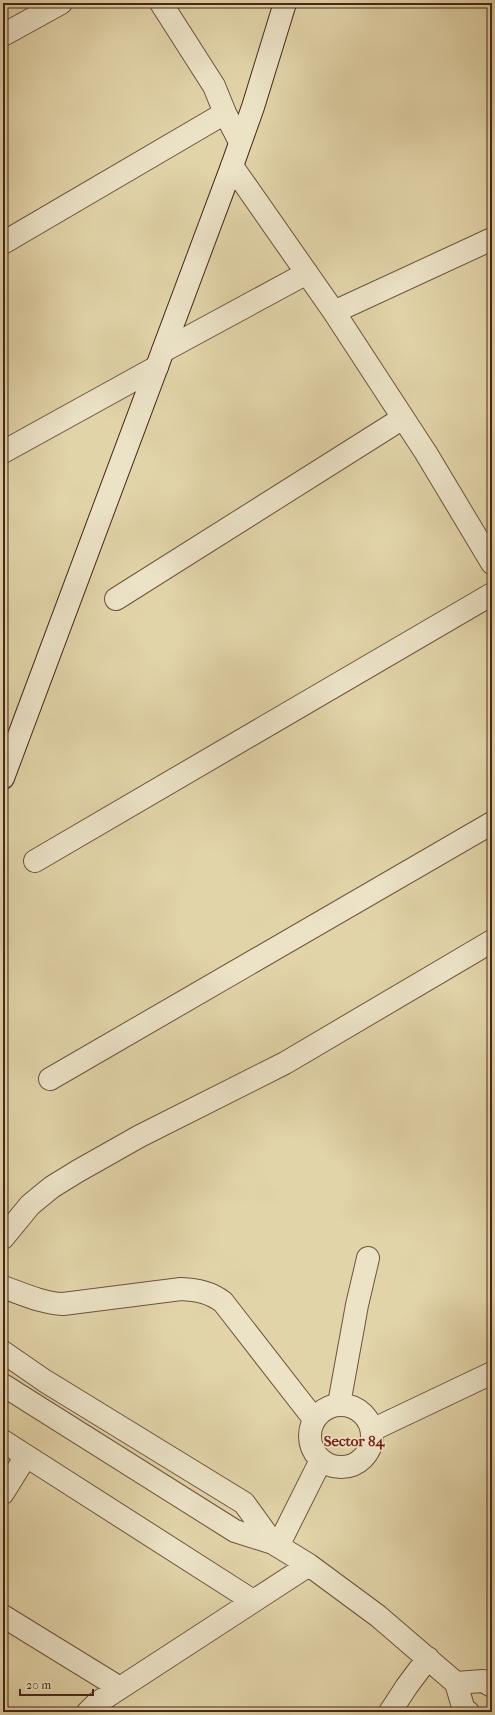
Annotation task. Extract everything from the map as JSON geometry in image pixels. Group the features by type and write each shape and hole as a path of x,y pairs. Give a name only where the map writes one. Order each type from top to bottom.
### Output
{"street":[{"path":"3,35 29,10 61,3"},
{"path":"161,3 214,86 225,113 240,142"},
{"path":"3,778 232,166 253,107 284,3"},
{"path":"3,243 225,113"},
{"path":"232,166 334,312 426,454 492,563"},
{"path":"334,312 492,240"},
{"path":"3,452 307,273"},
{"path":"116,599 403,418"},
{"path":"35,862 492,594"},
{"path":"50,1078 492,823"},
{"path":"3,1238 30,1204 78,1170 140,1136 285,1063 492,940"},
{"path":"339,1404 357,1305 368,1258"},
{"path":"3,1287 52,1304 181,1290 198,1290 209,1293 223,1302 314,1419"},
{"path":"3,1352 44,1381 244,1504 276,1544"},
{"path":"372,1430 492,1373"},
{"path":"32,1404 44,1381"},
{"path":"3,1385 235,1531 276,1544 309,1565 378,1616 456,1683 464,1710 468,1712"},
{"path":"339,1404 354,1407 366,1416 372,1430 371,1445 363,1458 350,1465 335,1466 321,1460 312,1448 310,1433 314,1419 325,1409 339,1404"},
{"path":"3,1442 253,1601"},
{"path":"3,1493 26,1456"},
{"path":"276,1544 321,1460"},
{"path":"88,1712 97,1703 309,1565"},
{"path":"3,1616 120,1688"},
{"path":"390,1712 406,1686 428,1658"},
{"path":"456,1683 489,1681"}],"district":[{"name":"Sector 84","path":"354,1441"}]}
